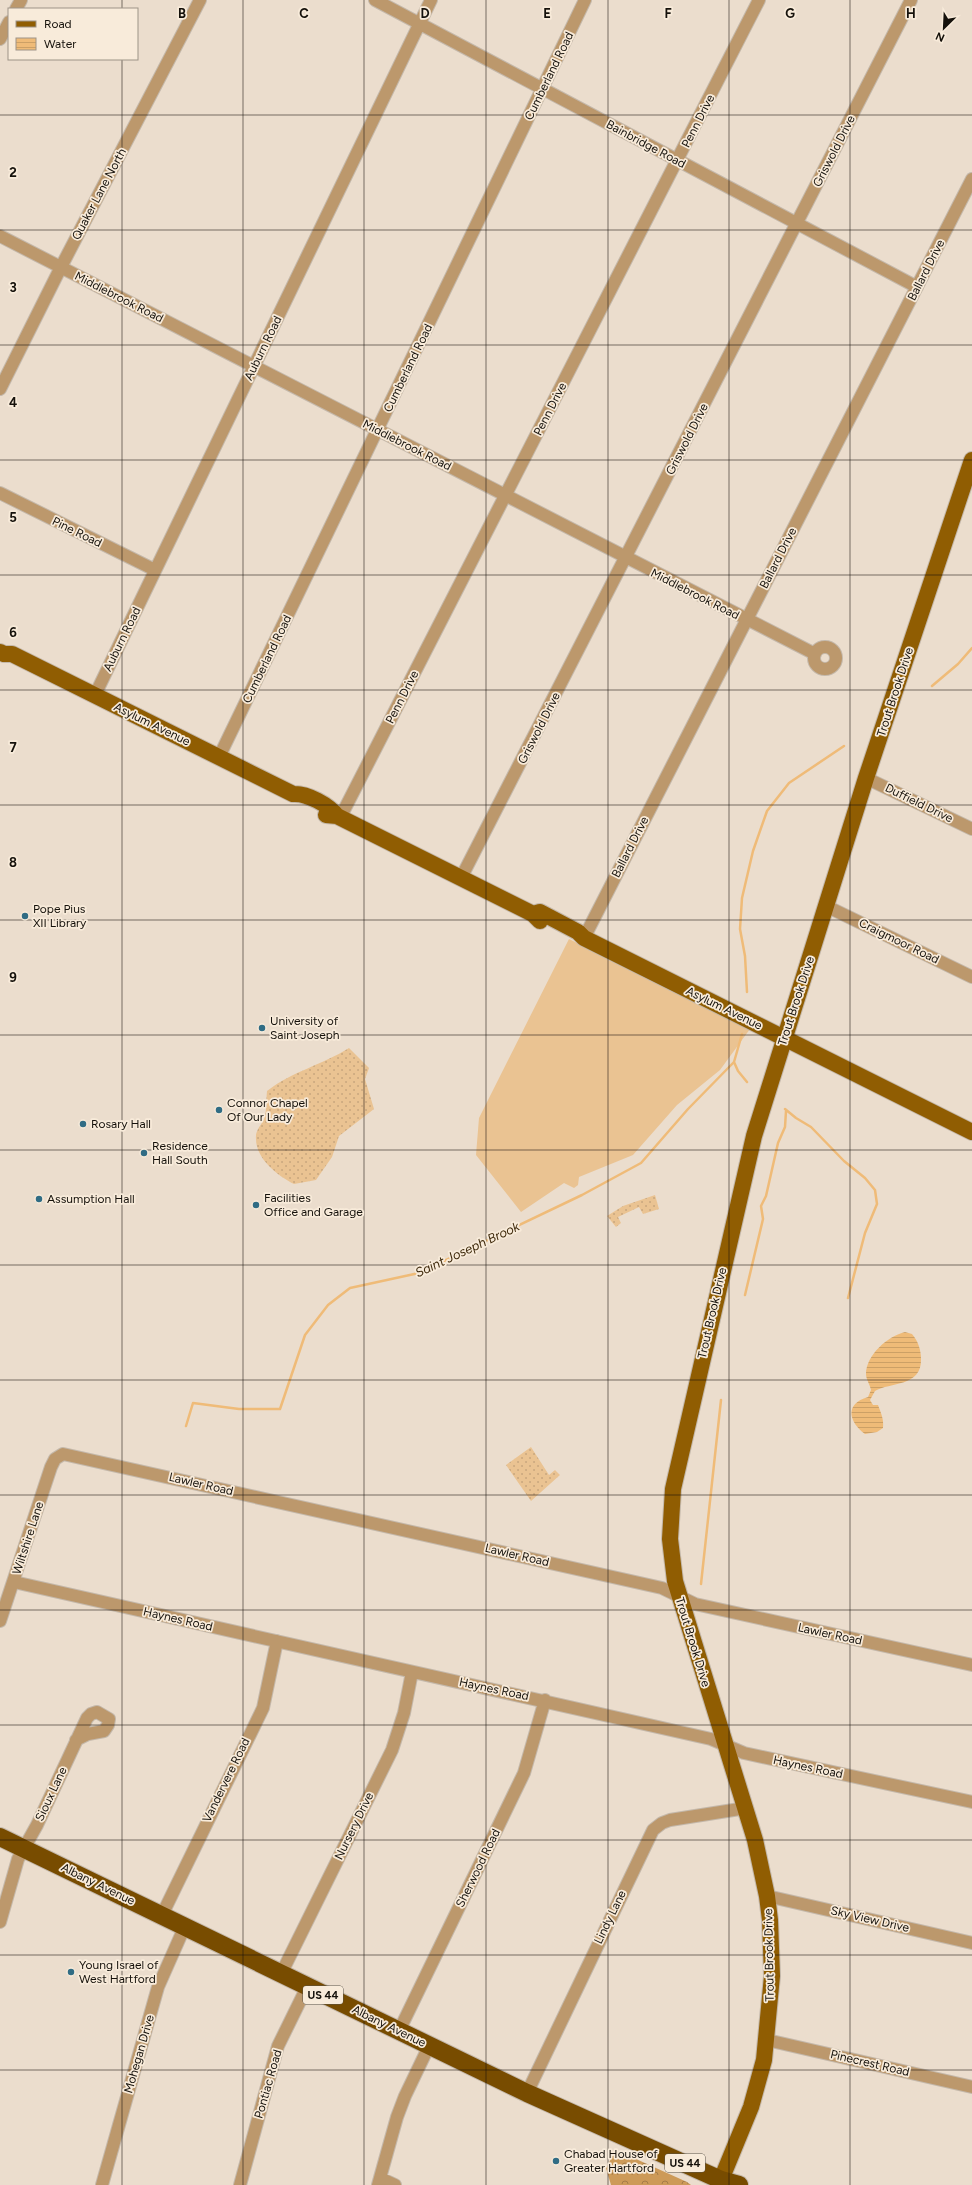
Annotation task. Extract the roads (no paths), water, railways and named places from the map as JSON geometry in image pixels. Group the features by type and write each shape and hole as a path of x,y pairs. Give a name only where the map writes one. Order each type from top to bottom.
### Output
{"highway":[{"name":"Albany Avenue","path":"0,1837 526,2093 720,2182 739,2185"}],"main road":[{"name":"Trout Brook Drive","path":"720,2182 751,2107 764,2060 767,2040 772,1968 767,1896 756,1840 725,1745 675,1581 670,1539 673,1489 752,1144 784,1037 866,778 972,460"},
{"name":"Asylum Avenue","path":"4,650 293,794 297,801 329,816 339,817 533,914 537,920 575,938 584,938 972,1132"}],"street":[{"name":"Quaker Lane North","path":"0,389 61,267 200,0"},
{"name":"Bainbridge Road","path":"375,0 917,287"},
{"name":"Auburn Road","path":"95,695 431,0"},
{"name":"Cumberland Road","path":"219,757 586,0"},
{"name":"Penn Drive","path":"339,817 759,0"},
{"name":"Griswold Drive","path":"462,878 911,0"},
{"path":"0,39 8,24"},
{"name":"Ballard Drive","path":"584,938 972,179"},
{"name":"Middlebrook Road","path":"0,236 746,620 815,654"},
{"name":"Pine Road","path":"0,493 155,570"},
{"name":"Duffield Drive","path":"866,778 972,829"},
{"name":"Craigmoor Road","path":"826,906 972,977"},
{"name":"Lawler Road","path":"59,1456 68,1454 654,1586 695,1604 972,1664"},
{"name":"Wiltshire Lane","path":"0,1621 51,1467 59,1456"},
{"name":"Haynes Road","path":"14,1582 277,1642 545,1700 711,1739 744,1753 972,1802"},
{"name":"Vandervere Road","path":"162,1915 263,1708 277,1642"},
{"name":"Nursery Drive","path":"281,1974 392,1750 403,1719 412,1672"},
{"name":"Sherwood Road","path":"398,2031 524,1773 545,1700"},
{"name":"Sioux Lane","path":"0,1922 14,1869 76,1740"},
{"name":"Lindy Lane","path":"526,2093 653,1830 670,1820 746,1808"},
{"name":"Sky View Drive","path":"767,1896 972,1943"},
{"name":"Mohegan Drive","path":"102,2185 158,1987 185,1926"},
{"name":"Pontiac Road","path":"240,2185 278,2046 307,1987"},
{"name":"Pinecrest Road","path":"767,2040 814,2049 972,2087"},
{"path":"395,2185 379,2181 397,2117 405,2096 429,2046"}],"water":[{"path":"905,1332 912,1334 920,1349 920,1368 916,1375 911,1379 875,1391 870,1400 873,1405 878,1405 883,1419 883,1428 877,1432 865,1434 855,1424 852,1409 860,1400 868,1397 871,1390 866,1376 867,1367 874,1353 879,1347 898,1334"}],"waterway":[{"path":"932,686 958,664 972,648"},
{"path":"747,992 745,956 740,929 742,898 753,851 767,811 789,783 844,746"},
{"name":"Saint Joseph Brook","path":"186,1426 193,1403 239,1409 280,1409 305,1335 328,1305 350,1288 419,1273 582,1195 641,1163 688,1109 734,1062 742,1034"},
{"path":"734,1062 738,1071 747,1082"},
{"path":"785,1109 811,1127 844,1161 865,1178 875,1190 877,1204 865,1233 848,1298"},
{"path":"745,1295 763,1219 761,1206 766,1196 778,1143 785,1127 786,1111"},
{"path":"701,1584 721,1400"}],"place":[{"name":"Pope Pius XII Library","path":"25,916"},
{"name":"University of Saint Joseph","path":"262,1028"},
{"name":"Connor Chapel Of Our Lady","path":"219,1110"},
{"name":"Rosary Hall","path":"83,1124"},
{"name":"Residence Hall South","path":"144,1153"},
{"name":"Assumption Hall","path":"39,1199"},
{"name":"Facilities Office and Garage","path":"256,1205"},
{"name":"Young Israel of West Hartford","path":"71,1972"},
{"name":"Chabad House of Greater Hartford","path":"556,2161"}]}
